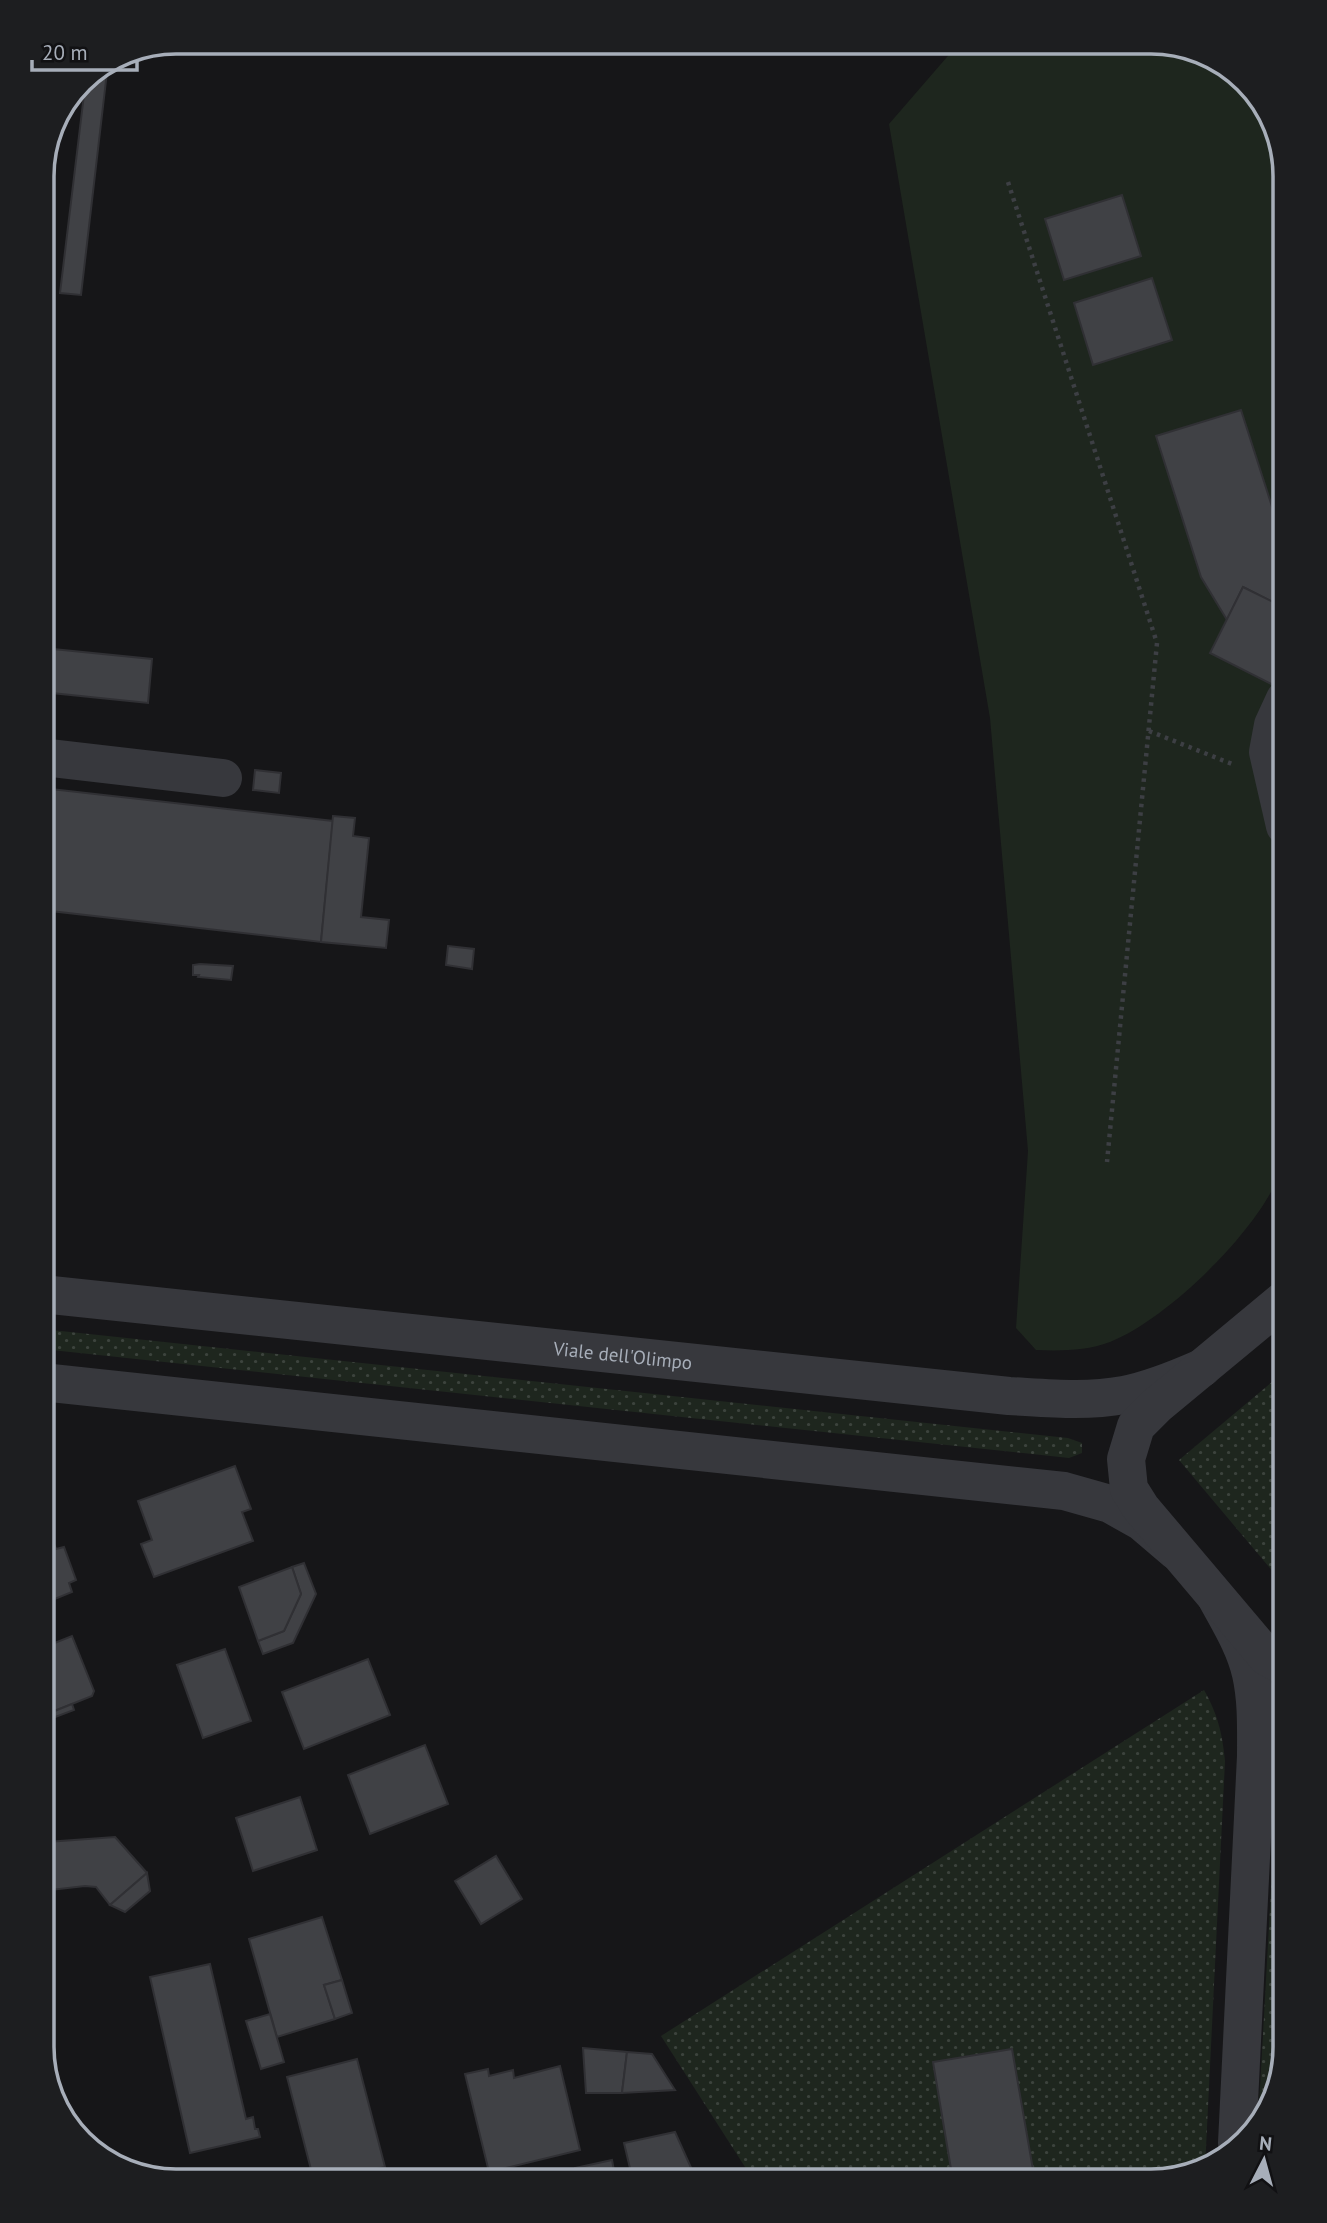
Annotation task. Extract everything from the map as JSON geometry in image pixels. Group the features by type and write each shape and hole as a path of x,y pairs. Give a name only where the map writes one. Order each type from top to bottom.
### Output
{"street":[{"path":"1273,725 1268,752 1273,772"},
{"path":"55,758 223,778"},
{"name":"Viale dell'Olimpo","path":"54,1295 1009,1396 1071,1399 1124,1395 1172,1381 1202,1368"},
{"path":"1273,1309 1156,1406 1136,1426 1126,1459 1129,1489 1140,1508 1217,1600 1267,1657 1273,1660"},
{"path":"54,1383 1064,1491 1110,1504 1142,1522 1176,1551"},
{"path":"1217,1600 1243,1650 1251,1672 1256,1708 1238,2125"}],"path":[{"path":"1008,182 1157,642 1107,1162"},
{"path":"1149,731 1273,779"}],"shaded area":[{"path":"949,55 1159,55 1175,57 1205,67 1231,84 1243,96 1260,122 1272,160 1273,1187 1243,1233 1201,1278 1155,1316 1132,1331 1092,1347 1036,1350 1016,1328 1028,1151 990,718 889,124"},
{"path":"54,1330 1068,1438 1082,1443 1082,1453 1069,1458 54,1350"},
{"path":"1273,1381 1273,1572 1179,1460"},
{"path":"1204,1690 1219,1724 1225,1761 1206,2156 1175,2166 1151,2169 746,2169 661,2036"},
{"path":"1273,1853 1273,2047 1269,2078 1260,2101"}],"building":[{"path":"106,77 81,295 60,293 84,97"},
{"path":"1122,195 1141,256 1064,280 1045,219"},
{"path":"1152,278 1172,340 1093,365 1074,303"},
{"path":"1241,410 1273,510 1273,602 1243,587 1227,620 1201,577 1156,436"},
{"path":"1243,587 1273,602 1273,685 1210,653"},
{"path":"55,649 152,659 148,703 55,693"},
{"path":"255,770 281,773 279,793 253,790"},
{"path":"55,789 333,821 321,942 55,911"},
{"path":"333,816 355,818 353,836 369,838 361,917 389,920 386,948 321,942"},
{"path":"448,946 474,949 472,969 446,965"},
{"path":"193,965 233,966 231,980 193,975"},
{"path":"235,1466 251,1509 242,1512 253,1541 154,1577 141,1544 152,1540 138,1501"},
{"path":"54,1544 56,1549 64,1547 76,1580 69,1583 72,1592 54,1599"},
{"path":"304,1563 316,1594 293,1643 263,1654 258,1641 284,1631 301,1594 292,1567"},
{"path":"292,1567 301,1594 284,1631 258,1641 239,1587"},
{"path":"72,1636 94,1691 92,1696 54,1711 54,1643"},
{"path":"225,1649 251,1721 203,1738 177,1665"},
{"path":"368,1659 390,1715 304,1749 282,1692"},
{"path":"72,1704 74,1710 54,1717 54,1711"},
{"path":"425,1745 448,1804 370,1834 348,1775"},
{"path":"300,1797 317,1850 253,1871 236,1818"},
{"path":"115,1837 147,1873 110,1905 96,1887 54,1890 54,1841"},
{"path":"496,1856 522,1899 481,1924 455,1881"},
{"path":"147,1873 150,1891 125,1912 110,1905"},
{"path":"322,1917 342,1980 324,1985 335,2019 277,2037 249,1939"},
{"path":"210,1964 246,2119 253,2117 260,2137 190,2153 150,1977"},
{"path":"342,1980 352,2013 335,2019 324,1985"},
{"path":"270,2014 284,2062 261,2069 246,2021"},
{"path":"583,2048 627,2052 622,2093 586,2093"},
{"path":"1012,2049 1033,2169 951,2169 933,2062"},
{"path":"627,2052 652,2054 675,2090 622,2093"},
{"path":"357,2059 385,2167 311,2168 287,2077"},
{"path":"560,2066 580,2150 504,2168 488,2168 465,2074 488,2069 489,2076 513,2070 514,2078"},
{"path":"675,2132 691,2169 630,2168 624,2143"},
{"path":"612,2160 614,2168 575,2168"}]}
